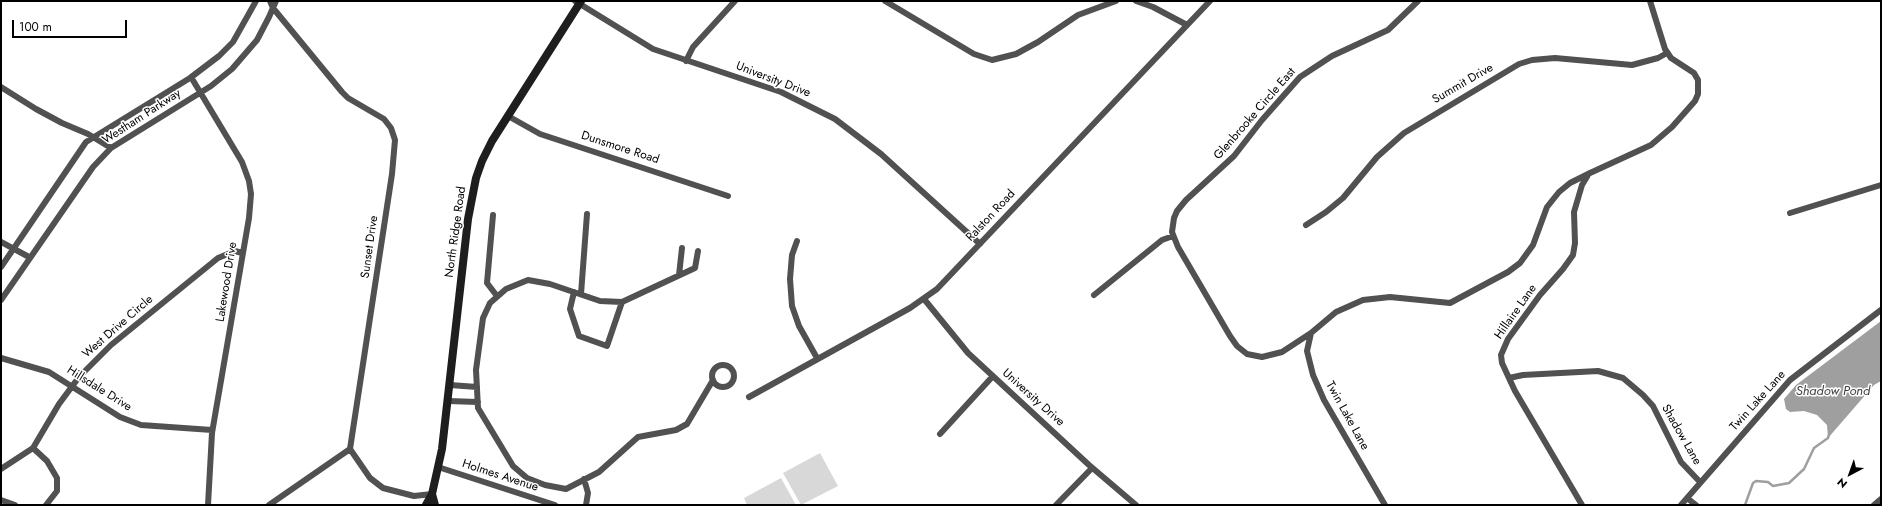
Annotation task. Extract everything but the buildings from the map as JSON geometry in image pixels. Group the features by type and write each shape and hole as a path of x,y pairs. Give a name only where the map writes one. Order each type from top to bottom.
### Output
{"main road":[{"name":"North Ridge Road","path":"426,505 432,494 438,467 450,385 468,219 476,178 486,152 578,2"},
{"name":"North Ridge Road","path":"432,494 435,505"}],"street":[{"name":"Westham Parkway","path":"1,267 15,249 86,142 191,77 219,56 233,42 256,1"},
{"name":"Sunset Drive","path":"270,1 273,8 342,92 348,98 384,119 392,128 395,140 395,155 368,343 350,449"},
{"name":"Westham Parkway","path":"1,300 29,257 93,167 111,148 200,92 232,69 246,54 264,28 276,1"},
{"path":"686,61 693,47 735,1"},
{"path":"885,1 896,4 974,54 987,59 996,60 1016,54 1038,42 1078,15 1116,1"},
{"path":"1136,1 1153,7 1187,25"},
{"name":"Ralston Road","path":"749,397 924,298 950,277 1210,1"},
{"name":"Glenbrooke Circle East","path":"1173,236 1172,226 1177,211 1186,200 1234,156 1262,120 1300,77 1332,56 1388,30 1418,1"},
{"path":"1094,295 1162,240 1173,236 1230,336 1240,350 1247,354 1258,356 1275,355 1312,333 1336,312 1362,300 1390,297 1450,303 1508,272 1522,260 1533,245 1551,199 1570,183 1651,145 1672,127 1695,101 1699,86 1696,76 1667,53 1650,1"},
{"name":"University Drive","path":"578,2 645,46 781,92 799,100 846,126 881,154 980,244"},
{"name":"Summit Drive","path":"1306,224 1326,212 1343,198 1377,157 1404,133 1520,64 1532,60 1555,58 1632,65 1658,58 1667,53"},
{"name":"Lakewood Drive","path":"191,77 242,162 249,181 250,210 212,430 209,462 208,505"},
{"path":"1,87 36,109 93,137 111,148"},
{"name":"Dunsmore Road","path":"508,116 540,134 728,196"},
{"name":"Hillaire Lane","path":"1582,505 1501,360 1503,348 1540,295 1573,255 1575,247 1574,212 1585,179 1590,173"},
{"path":"1790,214 1881,185"},
{"path":"580,294 587,214"},
{"path":"493,215 487,283 497,296"},
{"path":"797,241 792,255 790,280 792,306 799,326 817,358"},
{"path":"1,242 29,257"},
{"path":"679,275 682,248"},
{"name":"West Drive Circle","path":"1,469 33,448 44,427 72,386 111,345 212,263 222,256 236,251 242,253"},
{"path":"698,251 695,268 622,302 600,301 550,284 528,280 506,289 490,303 483,318 476,370 478,408 513,466 526,478 545,485 566,489 599,472 638,438 676,430 687,424 713,380"},
{"path":"574,292 570,309 579,336 607,346 622,302"},
{"name":"University Drive","path":"924,298 953,337 1092,468 1136,505"},
{"name":"Twin Lake Lane","path":"1681,505 1790,380 1881,310"},
{"name":"Twin Lake Lane","path":"1312,333 1308,351 1312,375 1324,400 1385,505"},
{"name":"Hillsdale Drive","path":"1,358 49,372 120,417 141,425 212,430"},
{"name":"Shadow Lane","path":"1510,378 1523,375 1598,371 1623,378 1639,391 1653,406 1682,462 1700,482"},
{"path":"940,434 993,376"},
{"path":"450,385 477,387"},
{"path":"448,401 478,402"},
{"path":"33,448 47,461 57,478 57,491 46,505"},
{"path":"269,505 350,449 366,473 375,483 383,488 414,496 432,494"},
{"name":"Holmes Avenue","path":"438,467 555,505"},
{"path":"1056,505 1092,468"},
{"path":"584,479 588,492 586,505"},
{"path":"1686,498 1696,505"},
{"path":"1874,505 1881,499"},
{"path":"1,500 15,505"}],"shaded area":[{"path":"820,453 838,486 801,505 783,473"},
{"path":"781,478 796,505 747,505 744,498"}],"water":[{"name":"Shadow Pond","path":"1881,321 1881,381 1874,385 1828,438 1827,425 1817,415 1804,411 1790,412 1786,409 1784,399 1796,385"}],"waterway":[{"path":"1745,505 1753,483 1756,481 1768,482 1773,486 1789,483 1804,469 1814,448 1828,438 1829,435"}]}
